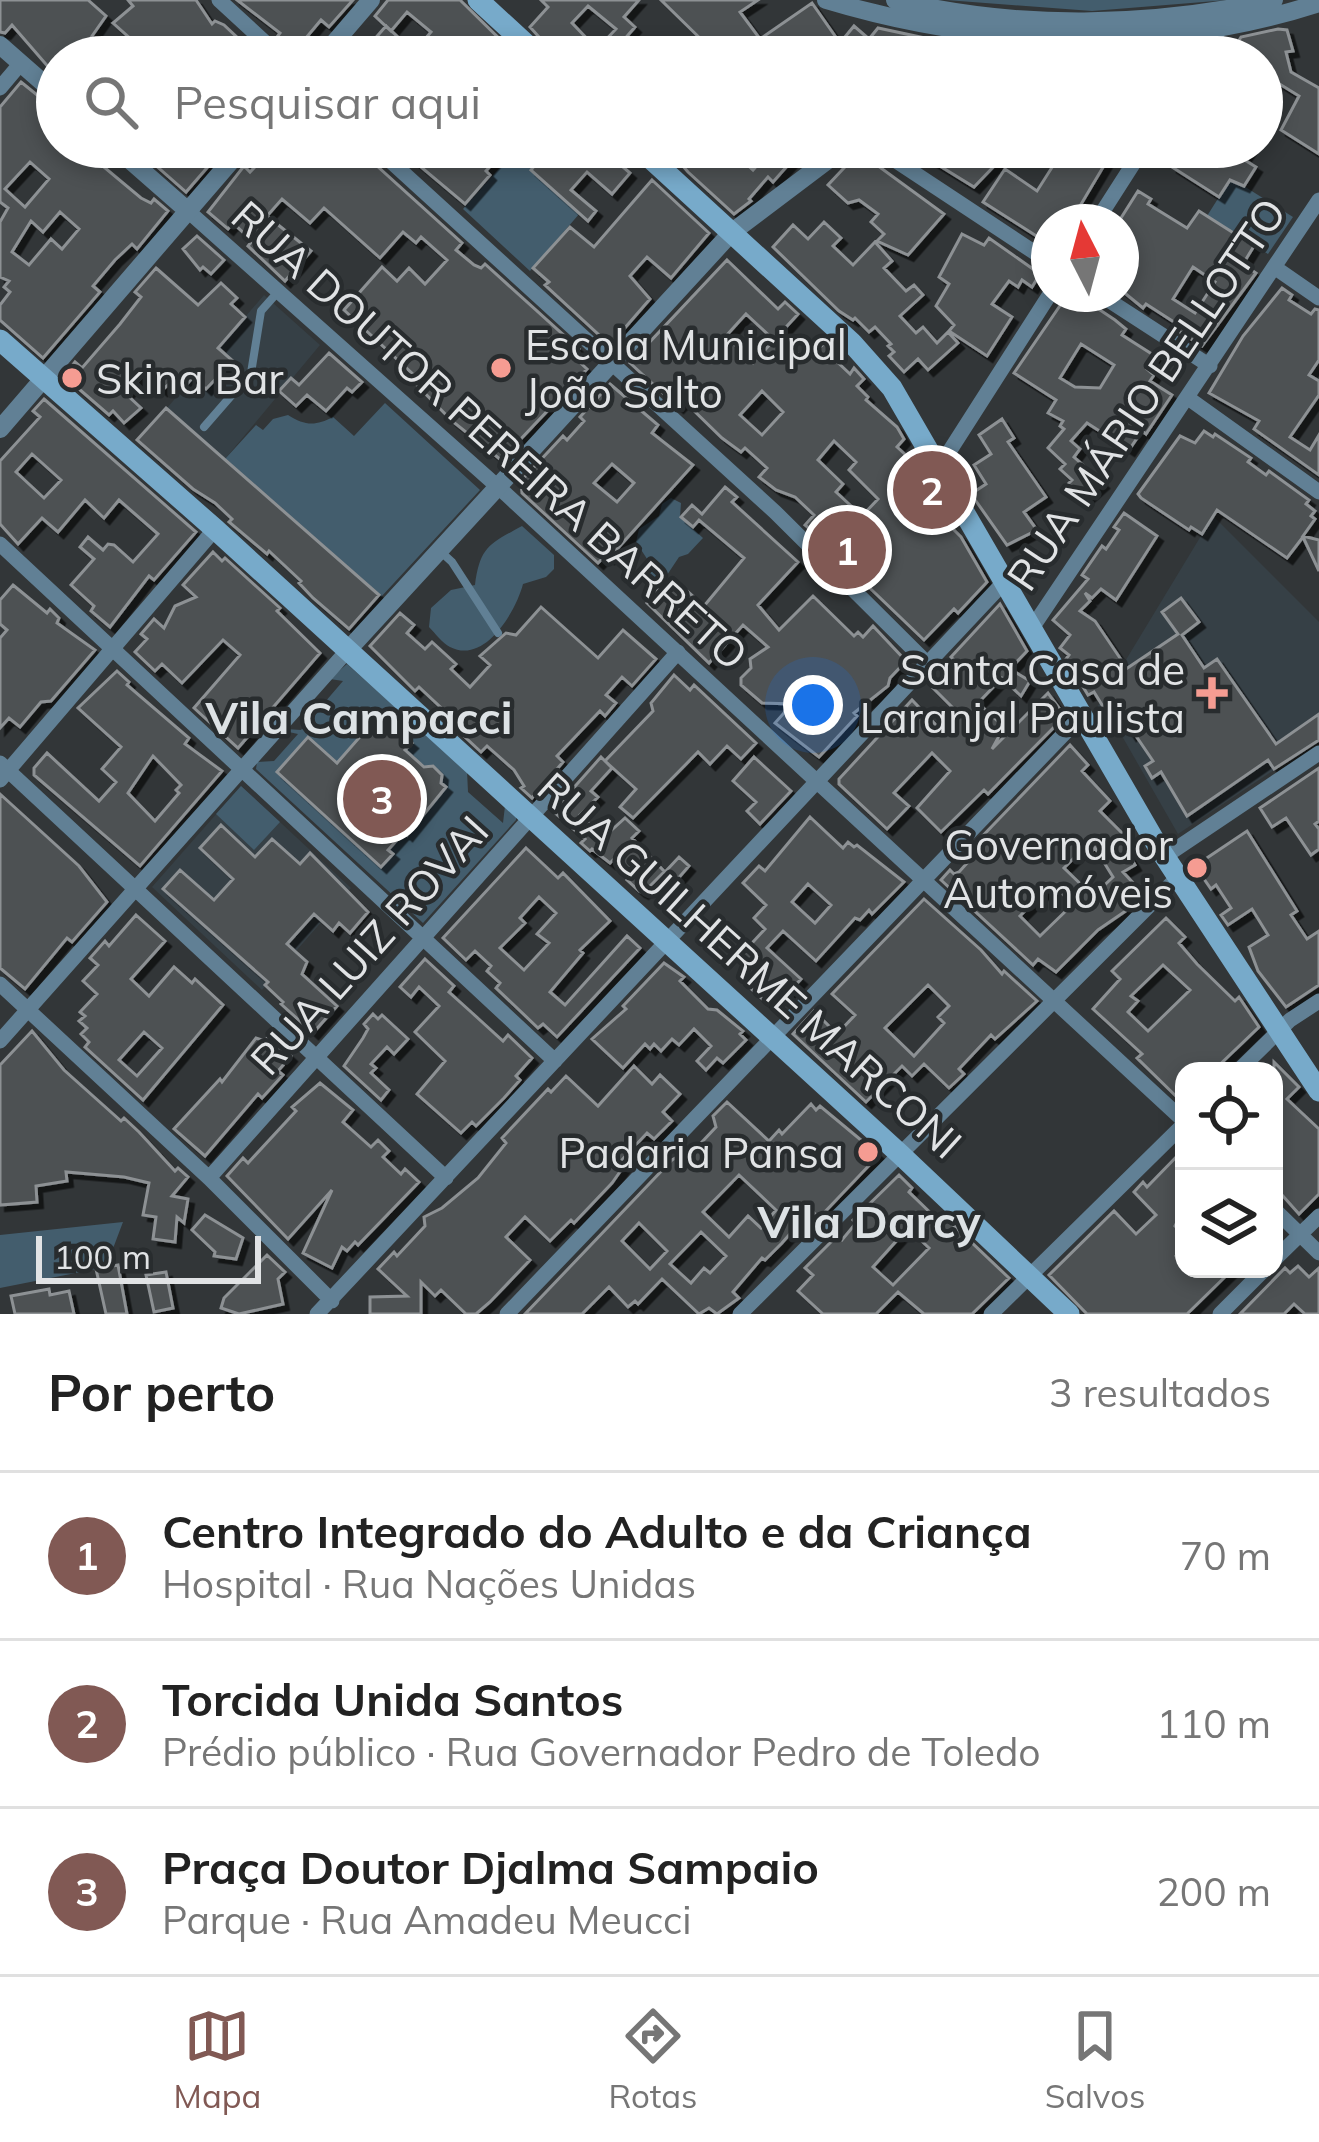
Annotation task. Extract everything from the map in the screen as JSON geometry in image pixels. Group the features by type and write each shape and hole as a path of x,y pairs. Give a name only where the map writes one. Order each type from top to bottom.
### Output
{"main road":[{"path":"478,0 517,36"},
{"path":"661,168 878,370 940,466 1164,857 1319,1091"},
{"name":"RUA GUILHERME MARCONI","path":"0,340 215,529 1069,1314"}],"street":[{"path":"219,0 258,36"},
{"path":"340,36 371,0"},
{"path":"826,0 910,22 993,25 1218,21 1319,3"},
{"path":"895,0 993,25"},
{"path":"1211,36 1218,21 1274,0"},
{"path":"983,36 993,25"},
{"path":"0,45 36,77"},
{"path":"0,88 21,64"},
{"name":"RUA DOUTOR PEREIRA BARRETO","path":"139,168 498,487 1175,1114"},
{"path":"0,430 226,168"},
{"path":"398,168 820,554 928,664"},
{"path":"0,1041 347,651 731,233 816,168"},
{"path":"906,168 1031,250"},
{"path":"1108,204 1131,168"},
{"name":"RUA MÁRIO BELLOTTO","path":"1032,628 1319,200"},
{"path":"1274,267 1319,298"},
{"path":"940,466 1038,312"},
{"path":"1127,312 1210,365"},
{"path":"1188,398 1319,492"},
{"path":"215,529 3,771 446,1178"},
{"path":"0,544 556,1061"},
{"path":"317,1314 1006,580"},
{"name":"RUA LUIZ ROVAI","path":"209,1178 678,652"},
{"path":"507,1314 1082,715"},
{"path":"1164,857 1319,753"},
{"path":"740,1314 1178,878"},
{"path":"0,984 332,1300"},
{"path":"1247,1062 1319,1001"},
{"path":"991,1314 1175,1132"},
{"path":"1283,1251 1319,1216"},
{"path":"1283,1218 1319,1253"},
{"path":"1220,1314 1256,1278"}],"lane":[{"path":"204,427 251,373 261,311 278,292"},
{"path":"439,550 452,562 498,633"}],"shaded area":[{"path":"946,0 1228,0 1092,11"},
{"path":"499,168 533,168 580,213 530,271 463,209"},
{"path":"1231,178 1293,217 1268,254 1207,216"},
{"path":"264,295 320,345 225,459 167,408"},
{"path":"385,403 480,490 381,597 225,459 256,425 263,430 273,419 288,415 310,424 333,417 354,436"},
{"path":"671,498 681,503 680,517 703,538 679,557 665,578 646,578 651,565 636,542 639,529 659,516 662,504"},
{"name":"Santa Casa de Laranjal Paulista","path":"1213,516 1319,622 1319,740 1178,834 1118,729 1108,734 1095,711"},
{"path":"522,526 554,555 554,569 546,577 523,584 506,621 487,642 463,651 447,645 429,627 431,608 451,590 475,585 488,548"},
{"path":"347,664 467,771 468,792 503,823 505,806 516,816 423,923 256,769 257,762 274,761 298,734 284,731 301,730 343,681 330,679"},
{"path":"241,786 351,888 262,990 152,887"},
{"path":"241,786 280,822 254,850 216,814"},
{"path":"123,1222 106,1267 0,1288 0,1235"}],"building":[{"path":"0,0 88,0 106,16 92,36 36,36 36,53 12,25 0,32"},
{"path":"128,0 196,0 212,24 224,25 236,36 128,36 113,23 133,6"},
{"path":"237,0 353,0 329,27 321,20 308,36 278,36 280,33"},
{"path":"388,0 460,0 497,36 428,36 431,32 407,12 391,31 396,36 377,36 386,26 375,16"},
{"path":"541,0 639,0 624,17 635,27 627,36 609,36 616,29 588,6 572,23 584,36 538,36 530,27 548,7"},
{"path":"661,0 758,0 740,12 758,36 698,36"},
{"path":"812,3 835,36 764,36"},
{"path":"854,26 866,36 846,36"},
{"path":"878,28 916,36 871,36"},
{"path":"1287,30 1293,51 1286,52 1291,72 1319,88 1319,154 1283,131 1299,96 1283,86 1283,36 1246,36"},
{"path":"21,82 36,94 36,167 30,162 5,189 25,207 49,179 37,168 105,168 141,198 151,203 154,199 168,211 137,249 132,244 115,260 93,286 100,292 43,358 0,320 0,305 10,292 4,287 9,281 0,277 0,222 8,208 0,202 0,107","holes":["60,212 79,229 62,249 51,239 29,265 12,252 31,221 43,232"]},
{"path":"159,168 207,168 186,192"},
{"path":"242,168 250,172 254,168 379,168 462,243 456,250 474,265 481,268 485,264 579,349 573,356 587,369 501,460 452,421 413,381 416,377 344,310 382,267 397,281 409,268 425,284 447,260 421,237 416,243 403,232 380,258 324,208 310,223 282,199 267,216 311,251 285,281 248,246 252,241 233,223 228,229 208,212"},
{"path":"422,168 489,168 490,175 465,204"},
{"path":"624,168 630,173 612,194 587,172 571,190 596,211 588,221 531,170"},
{"path":"685,168 785,168 773,182 768,177 751,201 734,214"},
{"path":"844,168 881,168 944,214 908,255 877,241 884,234 871,222 878,214 859,200 848,203 828,185"},
{"path":"943,168 992,168 974,187"},
{"path":"1052,168 1103,168 1081,204 1031,204 1031,233 983,202 1005,169 1037,191"},
{"path":"1174,168 1255,168 1244,186 1230,180 1219,197"},
{"path":"652,180 709,233 671,278 647,257 630,276 650,299 610,345 533,268 570,227 594,247"},
{"path":"1138,191 1151,199 1148,204 1187,228 1199,211 1254,246 1243,264 1256,273 1202,346 1146,304 1143,308 1139,305 1139,204 1130,204","holes":["1193,267 1215,282 1195,313 1173,299"]},
{"path":"824,222 841,238 833,246 853,265 875,242 892,261 884,268 906,291 914,285 923,295 900,316 916,333 923,327 937,343 948,332 958,343 928,370 918,359 904,372 889,356 894,352 891,344 875,327 869,332 839,311 773,247 793,225 808,239"},
{"path":"962,234 984,245 989,238 1031,268 1031,286 1022,280 1018,287 1009,281 992,304 1012,317 987,356 949,331 954,325 936,306 949,284 939,277"},
{"path":"197,236 224,260 211,274 203,267 200,270 183,249"},
{"path":"727,260 778,309 785,302 798,314 778,336 805,360 827,341 838,350 832,357 850,374 854,368 864,379 857,386 897,427 904,439 897,447 922,470 941,503 938,506 951,519 947,523 961,537 987,582 924,640 851,570 855,566 843,544 836,551 805,525 814,515 795,497 759,477 767,468 745,448 741,452 722,438 684,401 678,407 630,363","holes":["746,314 774,340 753,363 726,336","762,391 783,412 762,435 740,415","834,441 856,462 849,470 878,499 862,516 836,492 843,484 818,460"]},
{"path":"156,268 198,305 221,283 237,298 231,304 245,317 218,348 233,361 206,389 193,377 187,384 179,376 162,390 144,374 126,394 141,408 124,423 64,376 75,362 82,368 120,324 141,297 135,292"},
{"path":"1282,288 1292,295 1289,300 1311,314 1319,310 1319,360 1309,375 1319,381 1319,395 1290,437 1310,450 1319,435 1319,475 1254,429 1259,421 1209,393 1243,336"},
{"path":"1056,312 1103,312 1115,320 1126,329 1122,335 1155,356 1147,369 1154,375 1150,381 1172,395 1129,450 1087,423 1071,441 1080,449 1074,457 1103,483 1084,500 1060,469 1065,464 1048,448 1064,429 1063,421 1048,413 1056,400 1014,373","holes":["1081,344 1114,365 1100,388 1075,387 1060,378"]},
{"path":"329,353 362,382 352,392 347,388 326,411 307,395 296,406 279,391 291,378 299,385"},
{"path":"610,384 658,425 652,433 693,465 609,558 606,555 598,563 522,493 521,481 563,436 567,440 584,421 580,417","holes":["612,464 634,483 617,502 594,483"]},
{"path":"44,399 196,532 154,580 149,576 110,627 71,585 94,559 80,547 88,537 103,550 114,545 133,562 158,534 119,500 104,518 85,500 58,532 42,518 18,544 0,524 0,461 40,417 33,411","holes":["32,454 61,480 44,498 16,472"]},
{"path":"166,408 379,595 349,629 269,551 267,554 229,522 232,519 215,503 137,440"},
{"path":"1002,419 1014,438 1008,442 1046,497 1024,512 1037,530 1007,545 971,494 986,484 974,465 991,454 979,435"},
{"path":"1204,431 1309,500 1306,504 1315,511 1311,516 1315,519 1303,536 1319,540 1319,571 1303,537 1287,558 1217,510 1202,534 1141,498 1138,494 1180,436 1195,443"},
{"path":"725,487 737,497 732,502 798,562 758,605 779,630 813,596 854,636 858,632 863,637 873,626 906,661 888,686 854,713 857,716 819,757 775,723 792,704 762,703 741,685 751,668 750,659 768,647 743,625 709,663 647,603 667,580 704,606 744,558 699,520 693,527 681,517 692,505 702,514"},
{"path":"1124,513 1157,536 1116,600 1101,589 1092,598 1085,593 1090,601 1080,611 1095,621 1124,664 1117,675 1178,634 1162,612 1181,598 1199,622 1182,635 1204,668 1217,659 1276,744 1319,714 1319,740 1274,769 1268,760 1187,816 1161,772 1152,778 1145,766 1153,761 1134,733 1122,721 1115,726 1094,692 1088,695 1066,659 1069,655 1060,648 1070,635 1053,620 1088,579 1082,575 1119,530 1114,527"},
{"path":"213,552 280,608 277,611 320,653 238,748 194,708 240,655 223,640 182,683 162,664 155,671 135,652 147,639 141,634 154,619 164,628 175,606 196,597 183,585"},
{"path":"13,585 47,613 50,609 59,618 57,623 95,650 51,701 41,702 20,727 9,718 0,728 0,638 7,630 0,624 0,600"},
{"path":"1000,604 1027,651 1010,669 1030,681 1021,696 1002,678 978,703 1004,727 992,749 1048,693 1065,716 988,794 984,790 941,832 917,808 950,771 932,753 894,793 909,806 887,829 839,779 912,700 937,726 954,709 933,688 957,663 951,657"},
{"path":"541,607 598,658 623,630 656,659 632,686 622,677 606,695 616,703 605,716 600,711 557,756 563,762 532,798 521,788 514,770 487,746 481,752 450,723 453,719 419,687 415,691 370,646 400,613 414,625 407,633 425,649 432,642 456,664 451,669 470,687 490,665 480,656 506,633 516,635"},
{"path":"117,671 189,738 185,744 222,771 140,866 34,775 47,753 99,801 116,782 102,769 121,747 78,708","holes":["153,756 181,785 155,821 128,793"]},
{"path":"674,675 690,690 694,685 756,743 741,759 727,746 710,764 698,752 633,818 620,807 636,789 605,761 653,711 651,703"},
{"path":"379,715 412,743 405,750 442,775 446,787 407,835 404,832 388,850 393,854 381,867 277,772 308,737 337,763"},
{"path":"1070,745 1088,765 1082,771 1110,801 1100,811 1124,835 1119,838 1135,865 1123,872 1136,886 1125,903 1130,908 1098,930 1056,972 1038,959 1033,965 941,880 950,870 959,872 976,853 971,848","holes":["1095,848 1113,877 1093,896 1064,868 1083,849 1088,855","1052,884 1073,904 1040,936 1020,916"]},
{"path":"601,757 612,768 591,791 598,797 580,815 604,837 625,818 639,831 632,838 665,872 679,857 689,866 675,882 664,872 643,893 639,891 627,880 631,876 613,860 610,863 590,851 581,843 585,839 553,811"},
{"path":"754,757 791,791 760,824 747,811 756,802 733,781"},
{"path":"1319,768 1319,821 1315,824 1319,849 1311,855 1286,818 1272,827 1260,808"},
{"path":"0,794 79,866 107,902 72,942 67,938 25,989 0,968"},
{"path":"810,817 843,848 848,842 857,845 904,882 872,914 869,910 860,920 855,918 816,961 783,931 767,948 801,979 784,997 776,995 768,1004 746,984 758,971 741,955 765,929 754,918 766,905 743,883 759,866 765,871","holes":["808,884 831,905 815,923 792,902"]},
{"path":"221,825 255,857 272,839 300,864 310,853 368,912 350,933 339,923 333,931 314,914 287,944 307,962 302,974 337,1006 313,1033 281,1004 265,985 268,982 163,889 180,870 214,900 233,879 200,848"},
{"path":"1247,831 1297,911 1291,915 1307,939 1319,931 1319,985 1286,1007 1258,971 1249,947 1268,935 1252,909 1228,925 1221,915 1231,908 1195,866"},
{"path":"526,848 558,878 563,873 610,921 580,950 583,953 550,992 565,1005 627,936 640,948 557,1037 543,1024 538,1028 496,988 500,983 487,971 491,966 475,951 466,960 443,938","holes":["539,897 556,913 537,934 549,943 524,970 500,948 525,923 520,918"]},
{"path":"924,899 1037,1001 995,1039 991,1035 959,1069 964,1074 949,1088 924,1064 912,1076 902,1066 866,1102 793,1034 814,1011 837,1034 855,1015 832,994","holes":["928,985 949,1006 938,1017 944,1023 914,1056 885,1028"]},
{"path":"136,915 165,941 131,979 149,996 174,967 223,1005 143,1100 85,1047 89,1042 81,1034 87,1028 79,1021 85,1016 80,1012 97,994 83,981 98,965 90,958 105,941 109,946","holes":["144,1032 162,1048 137,1076 119,1060"]},
{"path":"1166,918 1185,937 1179,943 1235,1001 1239,997 1259,1027 1222,1062 1175,1062 1175,1095 1137,1058 1142,1054 1093,1009 1120,979 1112,971","holes":["1163,965 1190,990 1148,1031 1128,1012 1138,1001 1131,996"]},
{"path":"425,959 454,986 449,992 503,1041 508,1035 532,1058 504,1098 476,1126 472,1122 461,1133 417,1094 445,1061 415,1032 439,1006 419,987 411,997 400,987"},
{"path":"664,963 684,977 680,981 708,1009 717,1010 743,1031 740,1034 746,1040 723,1063 717,1058 706,1070 697,1061 711,1046 694,1029 679,1045 672,1039 661,1051 654,1044 650,1049 645,1044 623,1068 592,1039 626,1009 623,1006"},
{"path":"373,1014 378,1019 382,1015 408,1039 394,1054 387,1047 371,1064 376,1068 371,1073 389,1090 381,1100 344,1066"},
{"path":"32,1031 64,1070 121,1121 124,1118 175,1171 178,1168 188,1177 172,1196 188,1199 184,1223 177,1217 175,1242 153,1239 156,1217 143,1215 149,1183 124,1177 66,1172 67,1181 36,1186 37,1202 0,1205 0,1065"},
{"path":"269,1036 291,1056 278,1071 283,1075 262,1098 258,1094 205,1156 174,1129 220,1079 222,1082 256,1038 265,1041"},
{"path":"634,1066 652,1084 660,1075 680,1094 663,1112 672,1121 654,1139 647,1133 620,1162 624,1166 612,1183 550,1241 525,1217 506,1237 530,1260 490,1302 476,1314 466,1314 441,1290 435,1296 421,1282 421,1314 370,1314 370,1297 407,1296 378,1269 425,1226 424,1217 478,1178 506,1143 502,1138 548,1089 551,1092 566,1076 598,1106"},
{"path":"1283,1071 1299,1087 1287,1099 1319,1129 1319,1194 1299,1214 1283,1196"},
{"path":"320,1083 353,1110 343,1122 371,1147 378,1140 389,1151 383,1157 401,1174 405,1169 419,1182 358,1245 355,1242 347,1251 342,1247 332,1268 303,1253 332,1190 288,1239 227,1176 243,1158 248,1163 296,1111 292,1107"},
{"path":"727,1102 769,1141 811,1104 816,1110 820,1106 879,1155 819,1218 811,1210 762,1258 733,1292 739,1298 717,1314 709,1308 699,1314 662,1279 638,1304 635,1301 628,1307 609,1287 582,1314 525,1314 672,1160 700,1144 716,1127 713,1116","holes":["739,1175 776,1210 761,1228 748,1216 729,1237 703,1212","639,1223 667,1251 650,1269 622,1241","701,1232 726,1256 710,1273 704,1268 691,1283 670,1264"]},
{"path":"1175,1158 1175,1278 1224,1278 1187,1314 1087,1314 1049,1275 1114,1211 1136,1234 1156,1215 1134,1192 1143,1182 1147,1187"},
{"path":"899,1175 912,1188 909,1192 940,1222 950,1222 1009,1278 972,1314 924,1314 898,1292 876,1314 823,1314 798,1291 813,1275 805,1268 837,1236 842,1240 856,1223 853,1220","holes":["908,1228 929,1248 893,1285 873,1267"]},
{"path":"205,1215 243,1238 236,1259 214,1256 192,1230"},
{"path":"267,1255 285,1272 278,1279 283,1304 239,1314 221,1308 224,1298"},
{"path":"118,1265 127,1314 106,1314 96,1269"},
{"path":"1298,1266 1309,1277 1319,1268 1319,1314 1305,1314 1294,1304 1284,1314 1240,1314 1275,1278 1283,1278 1285,1268 1290,1273"},
{"path":"166,1272 173,1308 154,1312 146,1275"},
{"path":"49,1289 50,1295 69,1291 74,1314 15,1314 11,1296"}],"place":[{"name":"Escola Municipal João Salto","path":"501,368"},
{"name":"Skina Bar","path":"72,378"},
{"name":"Torcida Unida Santos","path":"932,490"},
{"name":"Centro Integrado do Adulto e da Criança","path":"847,550"},
{"name":"Santa Casa de Laranjal Paulista","path":"1212,693"},
{"name":"Praça Doutor Djalma Sampaio","path":"382,799"},
{"name":"Governador Automóveis","path":"1197,868"},
{"name":"Padaria Pansa","path":"868,1152"}],"district":[{"name":"Vila Campacci","path":"359,717"},
{"name":"Vila Darcy","path":"869,1221"}]}
